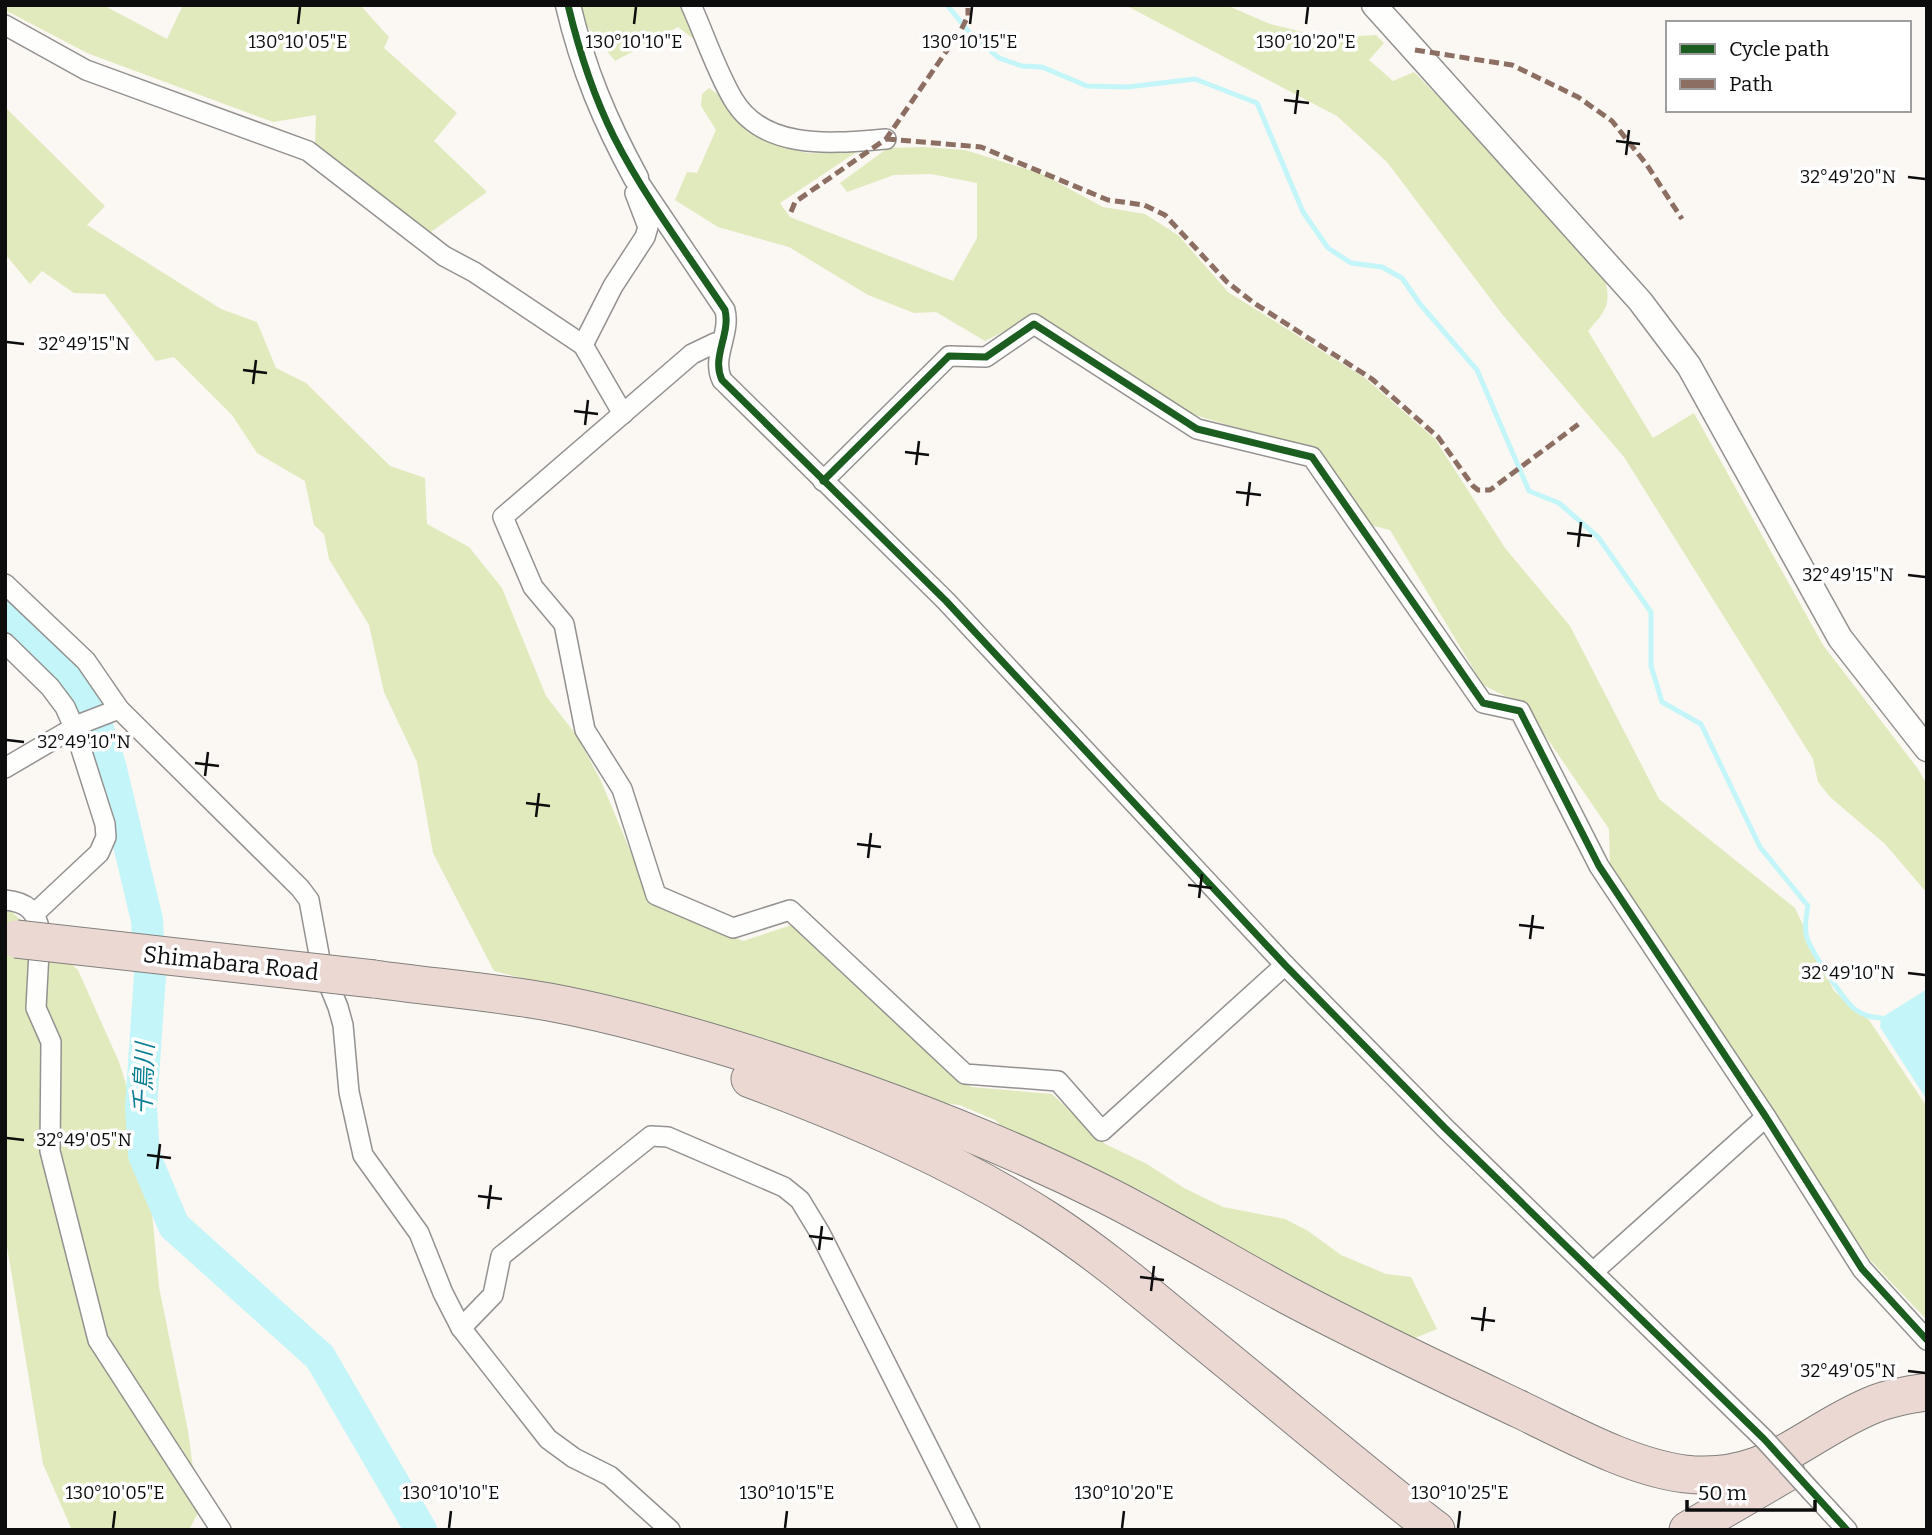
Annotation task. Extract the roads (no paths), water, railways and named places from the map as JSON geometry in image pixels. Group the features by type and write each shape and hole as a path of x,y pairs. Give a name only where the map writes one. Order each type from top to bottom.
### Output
{"highway":[{"name":"Shimabara Road","path":"19,930 457,991"},
{"path":"457,991 548,1002 626,1019 741,1052 909,1109 1009,1149 1105,1195 1290,1297 1421,1363 1619,1455 1654,1467 1684,1474 1737,1473 1763,1465 1871,1405 1899,1396 1927,1392"},
{"path":"457,991 640,1040 713,1065 822,1107 977,1178 1047,1219 1120,1272 1436,1530"},
{"path":"1688,1530 1878,1422 1927,1411"}],"street":[{"path":"568,5 587,75 613,135 636,178 725,310 727,318 718,370 722,380 946,601 1285,965 1446,1128 1764,1439 1847,1530"},
{"path":"691,5 734,101 762,127 791,139 813,143 886,139"},
{"path":"1374,5 1640,301 1689,366 1840,638 1927,749"},
{"path":"5,25 86,70 308,151 444,256 474,272 583,345 623,414"},
{"path":"583,345 613,286 648,227 635,192 636,178"},
{"path":"823,481 948,356 986,357 1034,324 1197,429 1312,457 1483,703 1520,710 1599,866 1766,1116 1862,1269 1927,1340"},
{"path":"722,344 715,343 692,354 503,517 533,587 564,624 585,730 622,789 656,895 733,928 790,910 965,1074 1058,1081 1102,1130 1285,965"},
{"path":"5,584 86,661 115,711 300,888 309,900 321,965 343,1025 349,1092 363,1155 419,1233 443,1293 461,1328 548,1439 574,1458 610,1476 670,1530"},
{"path":"5,643 50,687 77,725 105,824 106,837 99,853 19,930"},
{"path":"5,768 77,725 115,711"},
{"path":"5,900 26,905 19,930"},
{"path":"19,930 40,933 36,1008 51,1042 50,1151 97,1340 221,1530"},
{"path":"1593,1272 1766,1116"},
{"path":"461,1328 493,1295 501,1256 651,1136 668,1137 784,1187 800,1200 820,1233 970,1530"}],"water":[{"path":"1927,989 1927,1100 1880,1027 1881,1018"}],"waterway":[{"path":"947,5 970,33 999,58 1022,66 1042,67 1087,86 1127,87 1195,79 1257,103 1303,212 1328,248 1351,263 1382,267 1402,278 1420,304 1477,370 1529,491 1559,503 1598,537 1651,612 1651,666 1662,702 1701,724 1760,847 1808,906 1806,934 1822,965 1844,998 1856,1010 1881,1018"},
{"name":"千鳥川","path":"5,613 48,654 91,708 110,765 147,920 150,975 141,1107 144,1155 174,1226 320,1357 421,1530"}]}
